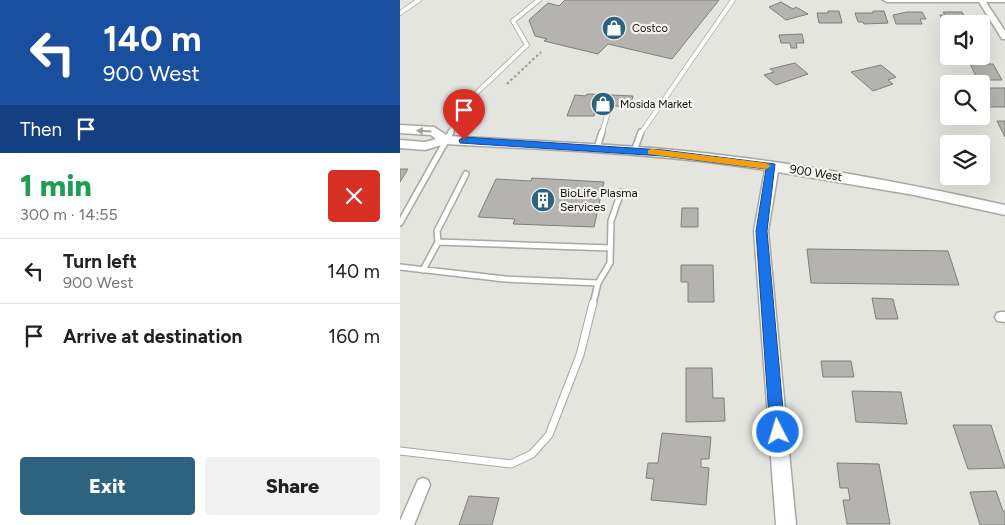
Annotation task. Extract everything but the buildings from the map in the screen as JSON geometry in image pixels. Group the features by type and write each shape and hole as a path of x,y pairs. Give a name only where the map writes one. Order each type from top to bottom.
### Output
{"street":[{"path":"887,0 1005,0"},
{"path":"982,0 1005,37"},
{"name":"900 West","path":"400,129 434,131 445,140"},
{"name":"900 West","path":"400,144 425,146 445,140 634,151 772,167 914,190 1005,210"},
{"path":"772,167 762,231 762,257 786,525"},
{"path":"406,525 423,485"}],"lane":[{"path":"400,13 419,0"},
{"path":"400,223 468,101 527,44 514,21 539,0"},
{"path":"634,151 642,130 733,0"},
{"path":"597,148 608,112"},
{"path":"423,270 438,242 437,230 466,174"},
{"path":"400,452 511,464 532,454 549,435 580,355 598,283 610,263 612,221 621,192"},
{"path":"438,242 610,248"},
{"path":"400,267 505,279 598,283"}],"path":[{"path":"507,84 541,52"}],"slow traffic":[{"path":"652,152 766,166"}],"place":[{"name":"Costco","path":"614,28"},
{"name":"Mosida Market","path":"603,104"},
{"name":"BioLife Plasma Services","path":"543,200"}],"route":[{"path":"464,140 663,153 772,167 762,231 763,265 778,432"}]}
